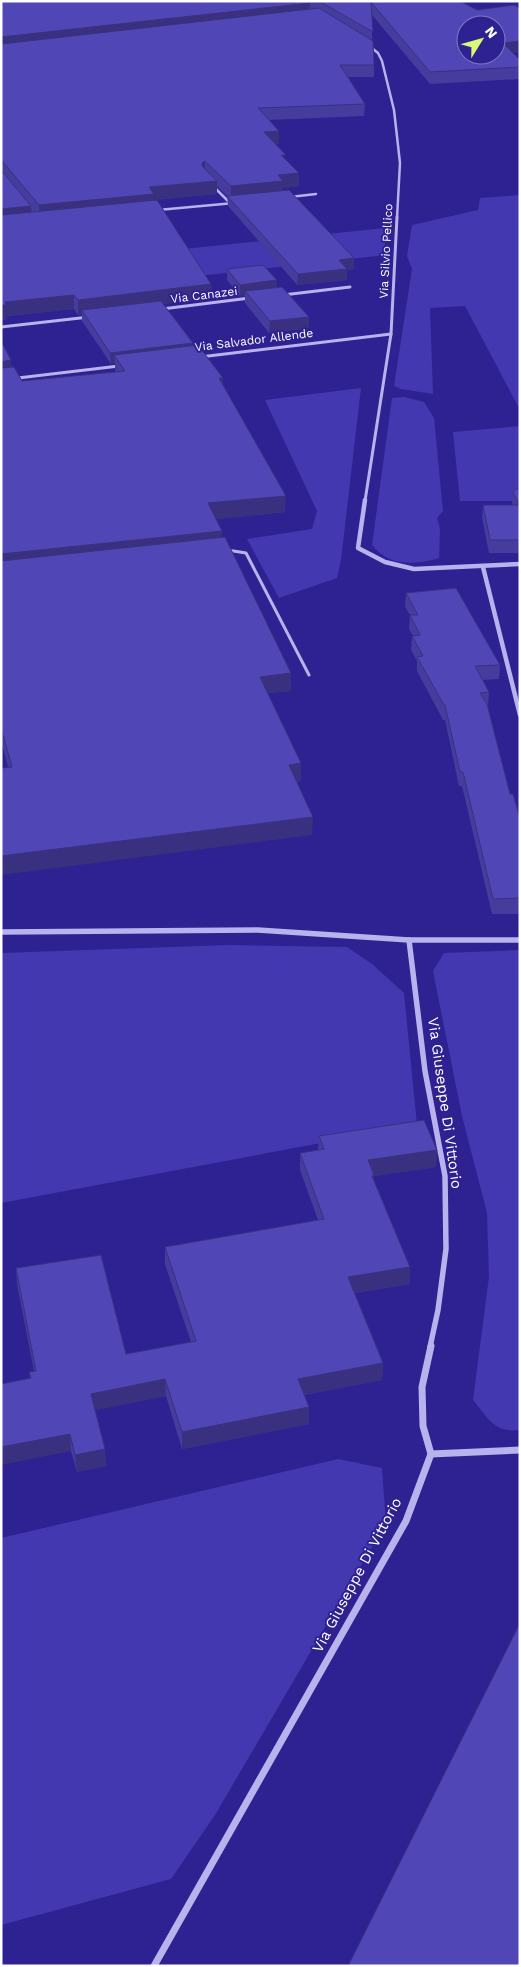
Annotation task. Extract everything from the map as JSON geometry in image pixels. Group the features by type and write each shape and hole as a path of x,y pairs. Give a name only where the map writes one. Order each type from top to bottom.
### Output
{"street":[{"name":"Via Silvio Pellico","path":"361,41 378,53 382,61 394,110 400,163 390,334 358,548 385,562 414,569 483,567"},
{"path":"211,184 230,203"},
{"path":"287,197 316,194"},
{"path":"153,211 239,202"},
{"path":"282,295 350,287"},
{"name":"Via Canazei","path":"156,309 253,298"},
{"path":"1,327 98,316"},
{"name":"Via Salvador Allende","path":"197,357 390,334"},
{"path":"1,380 128,365"},
{"path":"520,564 483,567 520,715"},
{"path":"1,932 258,930 409,940 520,940"},
{"name":"Via Giuseppe Di Vittorio","path":"154,1966 406,1521 431,1454 423,1426 422,1387 438,1310 446,1249 445,1176 425,1071 409,940"},
{"path":"431,1454 520,1450"}],"lane":[{"path":"222,550 246,553 309,675"}],"shaded area":[{"path":"520,195 520,410 465,306 430,308 433,394 401,389 394,386 412,269 407,256 412,225 478,210 480,198"},
{"path":"385,228 385,255 1,298 1,268"},
{"path":"361,388 341,560 337,578 279,598 247,539 312,529 317,511 265,400"},
{"path":"404,397 424,402 434,418 443,511 437,518 440,529 439,558 412,563 394,561 379,552 372,545 392,398"},
{"path":"520,426 520,501 460,501 453,432"},
{"path":"229,945 347,947 372,964 404,993 417,1125 1,1203 1,953"},
{"path":"520,950 520,1430 511,1430 498,1427 492,1423 473,1400 489,1277 487,1213 462,1116 433,971 444,953"},
{"path":"338,1459 382,1468 386,1523 215,1815 171,1879 1,1925 1,1538"}],"building":[{"path":"1,1 308,1 310,3 1,37"},
{"path":"319,1 460,1 477,10 514,5 520,8 520,41 506,43 506,15 456,15 456,65 506,65 506,46 520,60 520,67 430,72 371,2 373,32"},
{"path":"319,8 373,41 374,65 340,65 365,104 258,108 279,131 264,132 286,155 281,155 299,173 278,175 283,181 231,186 205,161 202,163 202,166 217,181 149,187 154,194 39,205 1,162 1,44"},
{"path":"1,170 31,206 1,209"},
{"path":"289,190 354,258 339,260 347,269 298,274 227,196"},
{"path":"157,200 211,284 78,300 74,295 5,302 6,305 1,305 1,215"},
{"path":"263,265 277,280 240,285 227,269"},
{"path":"282,287 309,317 270,321 245,291"},
{"path":"161,301 193,343 110,353 82,310"},
{"path":"1,341 11,360 1,362"},
{"path":"198,345 223,378 219,378 286,496 208,503 222,531 1,554 1,368 14,367 22,381 125,371 114,355"},
{"path":"517,488 520,491 520,540 490,540 483,505 519,505 513,492"},
{"path":"225,537 291,673 260,677 301,763 289,765 313,817 1,856 1,768 12,767 1,728 1,561"},
{"path":"456,588 500,665 475,666 489,692 480,693 487,704 510,794 513,794 520,819 520,898 493,899 463,772 460,772 445,705 417,657 423,656 412,636 420,635 410,615 418,615 406,593"},
{"path":"424,1120 437,1150 368,1160 374,1175 372,1176 410,1267 348,1277 383,1363 298,1379 309,1407 182,1432 165,1379 91,1394 105,1449 75,1455 70,1434 1,1447 1,1384 31,1378 29,1372 36,1371 16,1268 101,1255 126,1354 196,1341 165,1247 324,1219 300,1153 324,1149 319,1136"},
{"path":"520,1623 520,1966 348,1966"}]}
